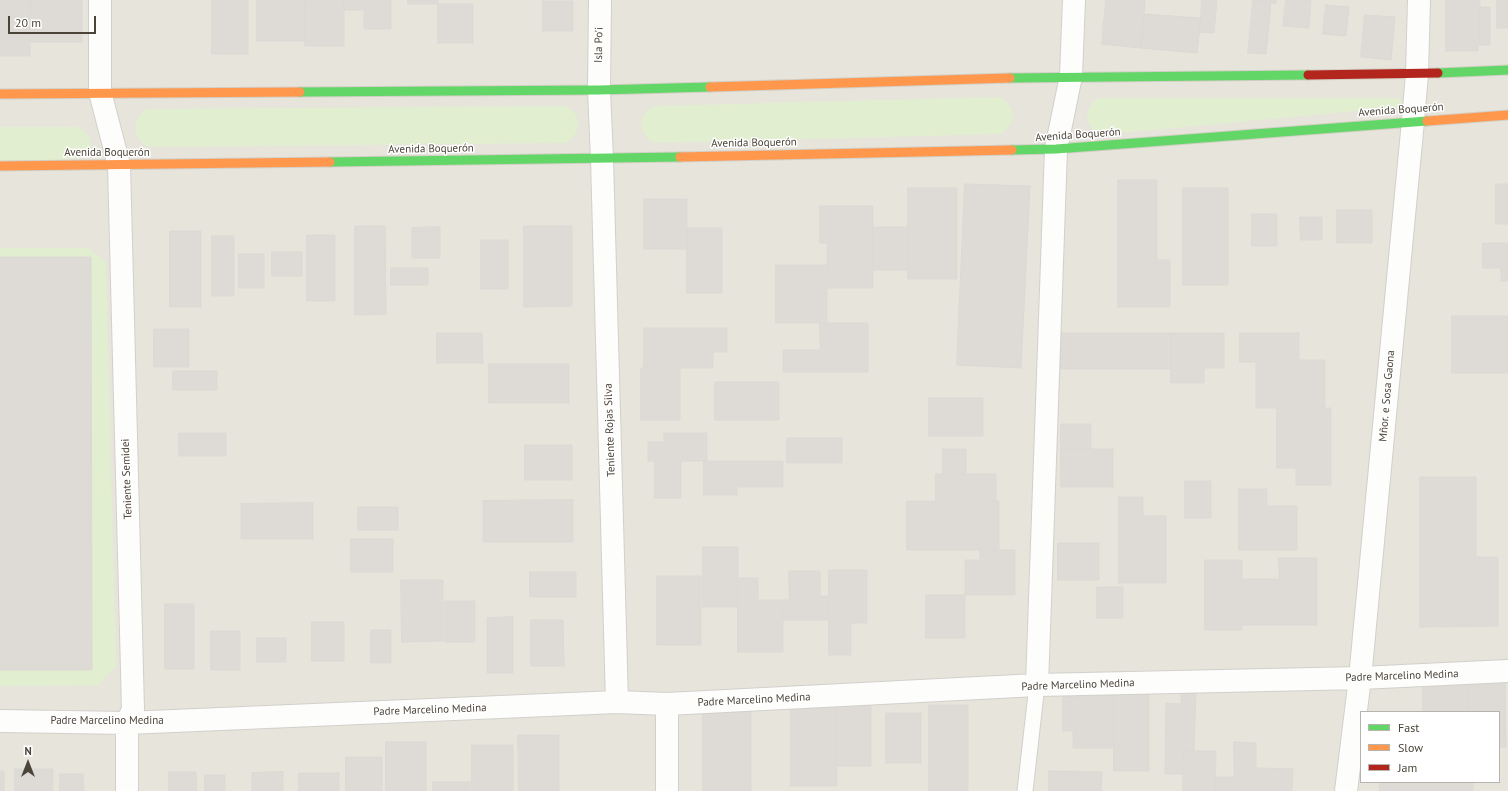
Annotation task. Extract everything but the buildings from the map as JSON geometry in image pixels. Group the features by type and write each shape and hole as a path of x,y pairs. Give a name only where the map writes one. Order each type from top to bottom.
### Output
{"street":[{"name":"Teniente Semidei","path":"100,0 100,92 118,165 133,709 127,723 127,791"},
{"name":"Isla Po'i","path":"600,0 599,90 602,159"},
{"path":"1036,685 1056,149 1071,76 1074,0"},
{"name":"Mñor. e Sosa Gaona","path":"1346,791 1360,678 1413,121 1417,74 1419,0"},
{"path":"0,94 100,92 599,90 1071,76 1417,74 1508,70"},
{"name":"Avenida Boquerón","path":"0,166 602,159 1056,149 1508,115"},
{"name":"Teniente Rojas Silva","path":"602,159 617,702"},
{"name":"Padre Marcelino Medina","path":"0,721 127,723 617,702 667,704 1036,685 1360,678 1508,672"},
{"path":"667,704 667,791"}],"lane":[{"path":"1026,791 1036,685"}],"shaded area":[{"path":"0,0 1508,0 1508,791 0,791"}],"green space":[{"path":"1000,97 1010,106 1013,116 1010,126 1000,134 654,143 644,134 641,124 644,114 654,106"},
{"path":"1099,98 1398,98 1402,103 1398,107 1100,135 1090,127 1087,116 1090,106"},
{"path":"566,106 572,110 578,119 578,129 566,143 148,147 138,138 135,128 138,118 147,109"},
{"path":"0,127 78,127 86,133 90,140 90,152 88,157 0,165"},
{"path":"0,248 89,248 106,263 116,666 99,685 0,686"}],"traffic: fast":[{"path":"1438,73 1508,70"},
{"path":"1010,78 1308,75"},
{"path":"300,92 599,90 710,87"},
{"path":"1012,150 1056,149 1427,121"},
{"path":"330,162 680,157"}],"traffic: slow":[{"path":"710,87 1010,78"},
{"path":"0,94 300,92"},
{"path":"1427,121 1508,115"},
{"path":"680,157 1012,150"},
{"path":"0,166 330,162"}],"traffic: jam":[{"path":"1308,75 1438,73"}]}
